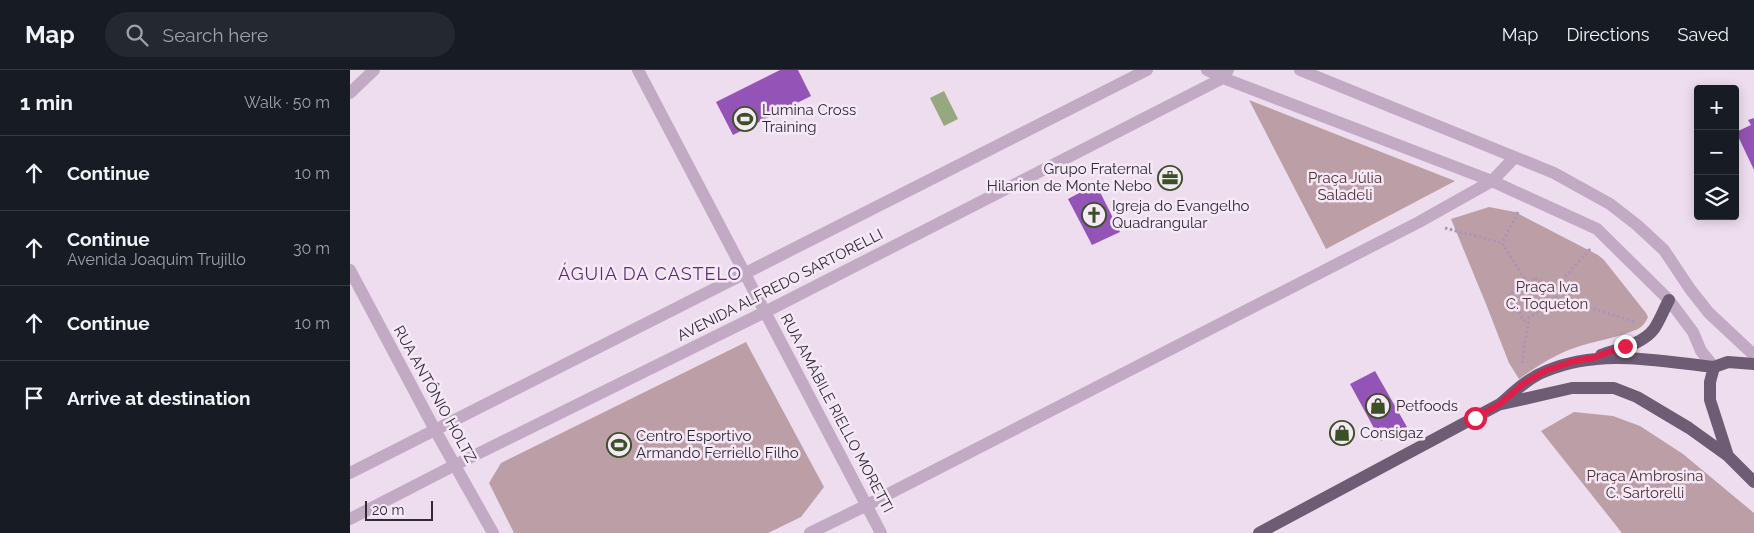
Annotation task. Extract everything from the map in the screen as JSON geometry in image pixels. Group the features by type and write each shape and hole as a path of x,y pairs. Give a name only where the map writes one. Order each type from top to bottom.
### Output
{"main road":[{"path":"1593,358 1649,335 1655,328 1669,300"},
{"path":"1259,533 1500,404 1518,388 1545,371 1574,361 1593,358 1635,358 1714,367 1728,362 1754,364"},
{"path":"1714,367 1710,382 1710,400 1728,456"},
{"path":"1500,404 1572,388 1614,388 1637,397 1689,428 1728,456 1754,482"}],"street":[{"path":"350,93 374,70"},
{"name":"RUA AMÁBILE RIELLO MORETTI","path":"638,70 881,533"},
{"name":"AVENIDA ALFREDO SARTORELLI","path":"350,473 1147,70"},
{"path":"1207,70 1225,74 1527,195 1597,229 1669,300 1693,332 1701,351 1714,367"},
{"path":"1300,70 1554,173 1610,204 1637,225 1664,250 1690,289 1709,313 1754,355"},
{"name":"AVENIDA ALFREDO SARTORELLI","path":"350,519 455,464 765,312 1225,74"},
{"path":"810,533 867,506 1419,222 1492,181 1515,157"},
{"name":"RUA ANTÔNIO HOLTZ","path":"350,270 435,430 493,533"}],"path":[{"path":"1502,242 1527,195"},
{"path":"1419,222 1502,242 1526,281"},
{"path":"1555,288 1535,278 1509,294 1524,321 1529,318 1555,300 1555,288 1603,234"},
{"path":"1555,297 1655,328"},
{"path":"1518,388 1529,318"}],"green space":[{"name":"Praça Júlia Saladeli","path":"1249,100 1455,181 1326,249"},
{"name":"Praça Iva C. Toqueton","path":"1489,207 1515,212 1598,255 1646,313 1648,317 1644,324 1630,332 1567,351 1545,362 1519,379 1509,363 1451,219"},
{"path":"746,342 824,487 801,517 768,533 514,533 489,483 501,463"},
{"name":"Praça Ambrosina C. Sartorelli","path":"1574,412 1613,416 1640,426 1683,454 1754,513 1754,533 1622,533 1541,431"}],"shaded area":[{"path":"944,91 958,119 944,126 930,98"}],"building":[{"name":"Lumina Cross Training","path":"780,70 798,70 811,96 733,135 716,102"},
{"path":"1754,118 1754,170 1739,138 1739,131 1751,125 1748,120"},
{"name":"Igreja do Evangelho Quadrangular","path":"1096,184 1120,232 1092,245 1068,199"},
{"name":"Petfoods","path":"1375,371 1407,427 1381,441 1350,384"}],"place":[{"name":"Lumina Cross Training","path":"745,119"},
{"name":"Grupo Fraternal Hilarion de Monte Nebo","path":"1170,178"},
{"name":"Igreja do Evangelho Quadrangular","path":"1094,215"},
{"name":"Petfoods","path":"1378,406"},
{"name":"Consigaz","path":"1342,433"},
{"name":"Centro Esportivo Armando Ferriello Filho","path":"619,445"}],"district":[{"name":"ÁGUIA DA CASTELO","path":"650,273"}],"route":[{"path":"1475,418 1500,404 1523,384 1545,371 1574,361 1593,358 1625,346"}]}
